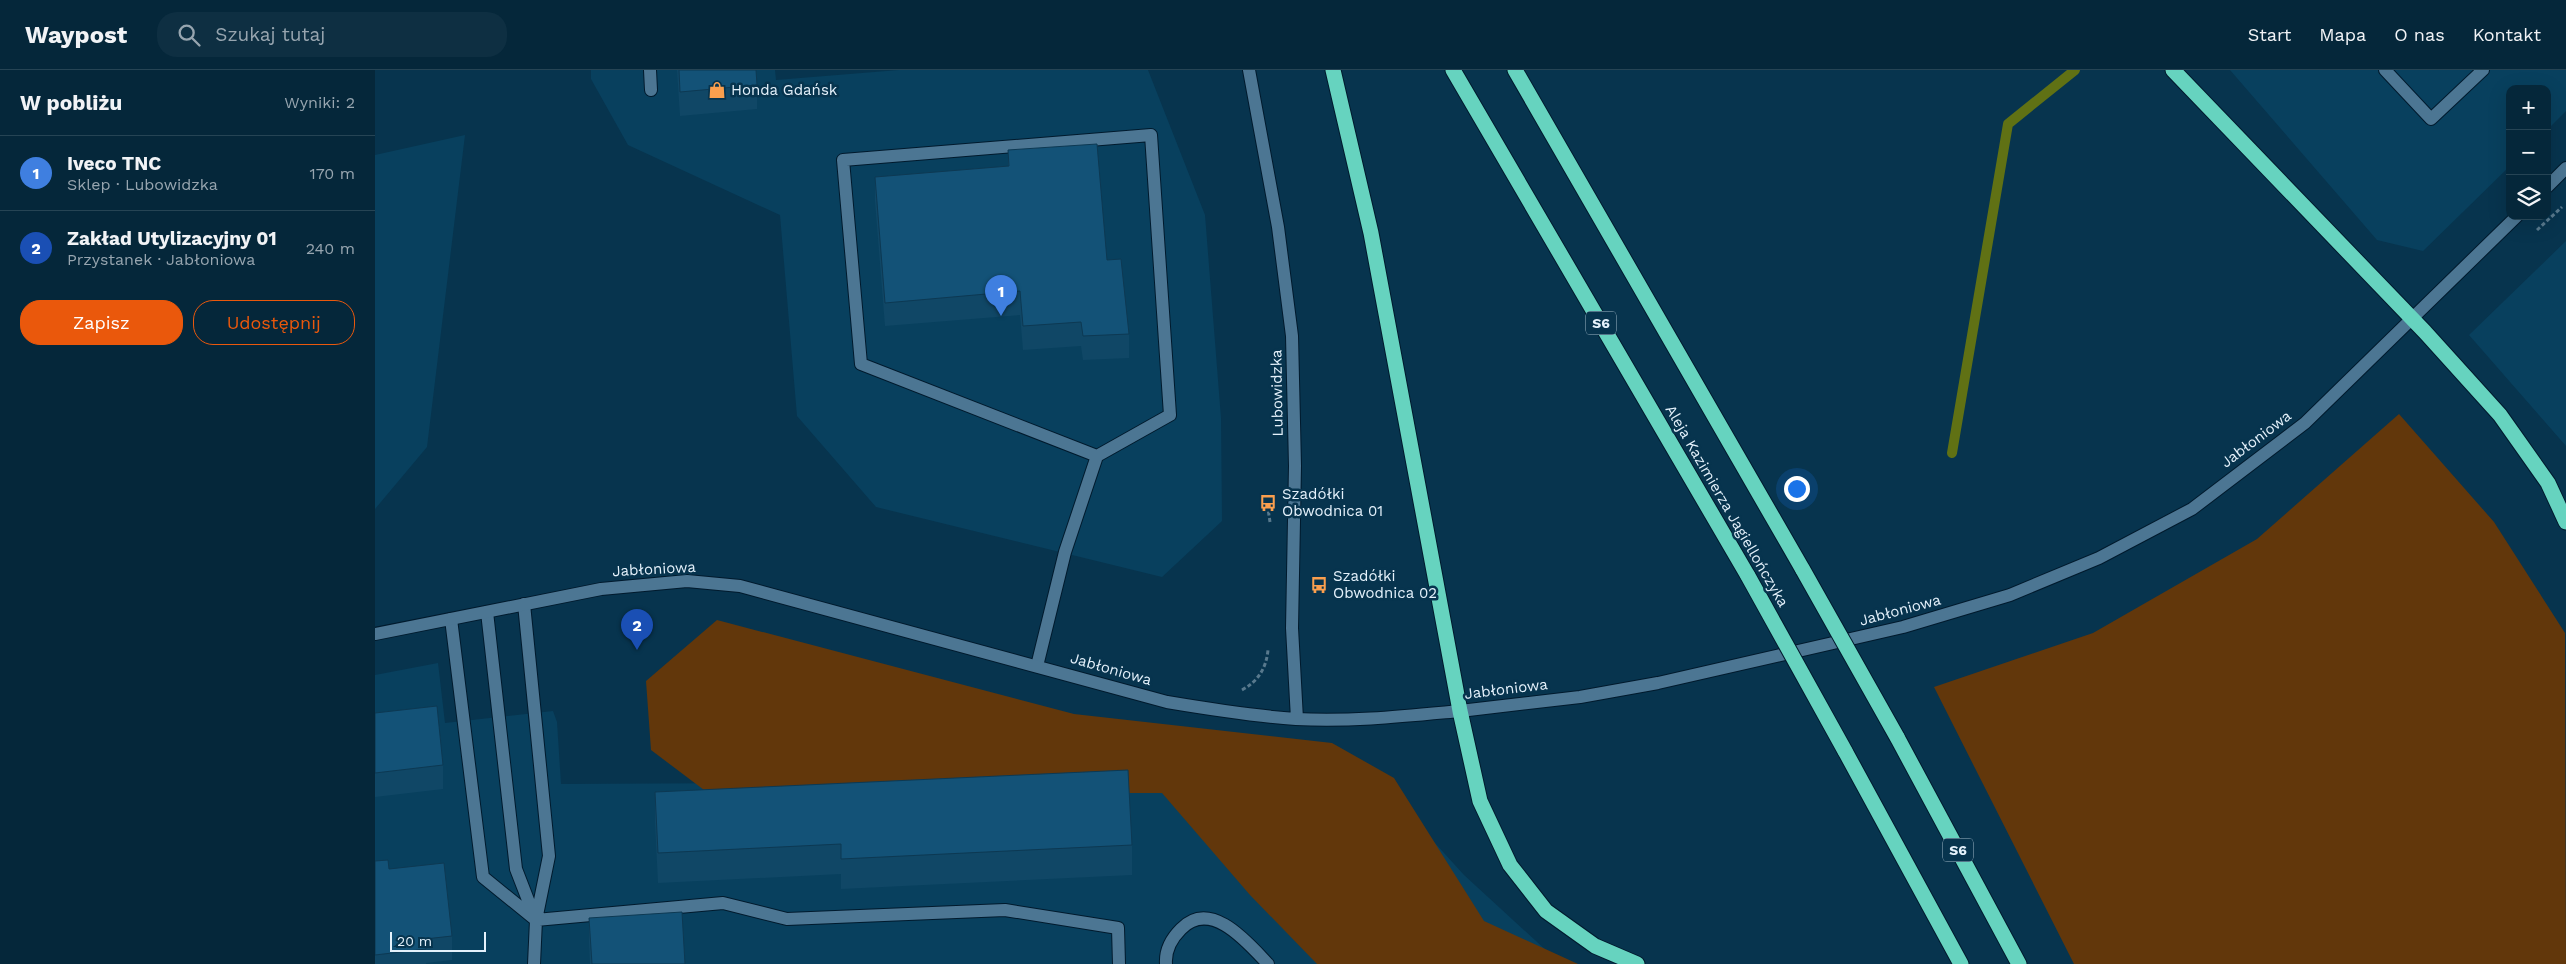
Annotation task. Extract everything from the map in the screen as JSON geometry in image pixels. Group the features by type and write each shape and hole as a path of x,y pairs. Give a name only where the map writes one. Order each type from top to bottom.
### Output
{"highway":[{"path":"1333,70 1371,233 1460,711 1481,801 1510,865 1546,911 1595,946 1637,964"},
{"name":"Aleja Kazimierza Jagiellończyka","path":"1453,70 1748,576 1961,964"},
{"name":"S6","path":"1515,70 1803,570 1897,737 2019,964"},
{"path":"2173,70 2412,320 2499,415 2548,483 2566,522"}],"street":[{"path":"650,70 651,90"},
{"name":"Lubowidzka","path":"1249,70 1278,227 1292,336 1295,466 1292,628 1297,719"},
{"path":"2385,70 2431,120 2483,70"},
{"path":"1037,666 1065,552 1097,456 1170,415 1151,134 843,160 861,364 1097,456"},
{"path":"2551,183 2566,168"},
{"name":"Jabłoniowa","path":"375,634 601,589 687,581 740,586 1167,702 1297,719 1378,718 1460,711 1580,697 1658,683 1903,628 2010,595 2081,566 2192,509 2305,423 2513,220"},
{"path":"524,604 549,856 536,920 534,964"},
{"path":"487,612 516,869 536,920"},
{"path":"451,619 483,878 536,920 723,903 787,919 1005,910 1118,928 1119,964"},
{"path":"1166,964 1166,955 1173,937 1185,924 1206,919 1235,930 1268,964"}],"path":[{"path":"1271,525 1268,509 1273,504"},
{"path":"1234,692 1243,690 1257,681 1267,663 1269,642"}],"shaded area":[{"path":"591,70 775,70 776,80 899,70 1148,70 1205,215 1221,418 1222,521 1162,577 876,507 797,416 780,215 628,145 591,79"},
{"path":"2230,70 2566,70 2566,111 2551,126 2551,85 2506,85 2506,170 2423,251 2377,240"},
{"path":"465,135 427,447 375,509 375,155"},
{"path":"2566,241 2566,446 2469,335"},
{"path":"2399,414 2494,522 2565,633 2566,964 2074,964 1934,687 2093,633 2257,539"},
{"path":"717,620 1074,714 1332,743 1394,778 1484,921 1578,964 1317,964 1250,895 1162,793 708,793 651,750 646,681"},
{"path":"438,663 445,723 553,711 557,722 561,784 1143,781 1364,765 1464,875 1561,964 375,964 375,675"}],"building":[{"path":"679,70 756,70 757,85 680,92"},
{"path":"1097,144 1107,260 1121,259 1129,334 1083,336 1081,322 1023,326 1020,291 885,303 875,177 1009,166 1008,150"},
{"path":"437,706 443,765 375,773 375,713"},
{"path":"1128,770 1132,845 841,859 841,844 658,853 655,792"},
{"path":"388,860 389,869 444,863 452,936 425,939 426,949 375,955 375,861"},
{"path":"682,912 685,964 592,964 589,918"}],"waterway":[{"path":"1952,453 2008,124 2075,70"}],"place":[{"name":"Honda Gdańsk","path":"717,90"},
{"name":"Iveco TNC","path":"1001,316"},
{"name":"Szadółki Obwodnica 01","path":"1268,503"},
{"name":"Szadółki Obwodnica 02","path":"1319,585"},
{"name":"Zakład Utylizacyjny 01","path":"637,650"}]}
